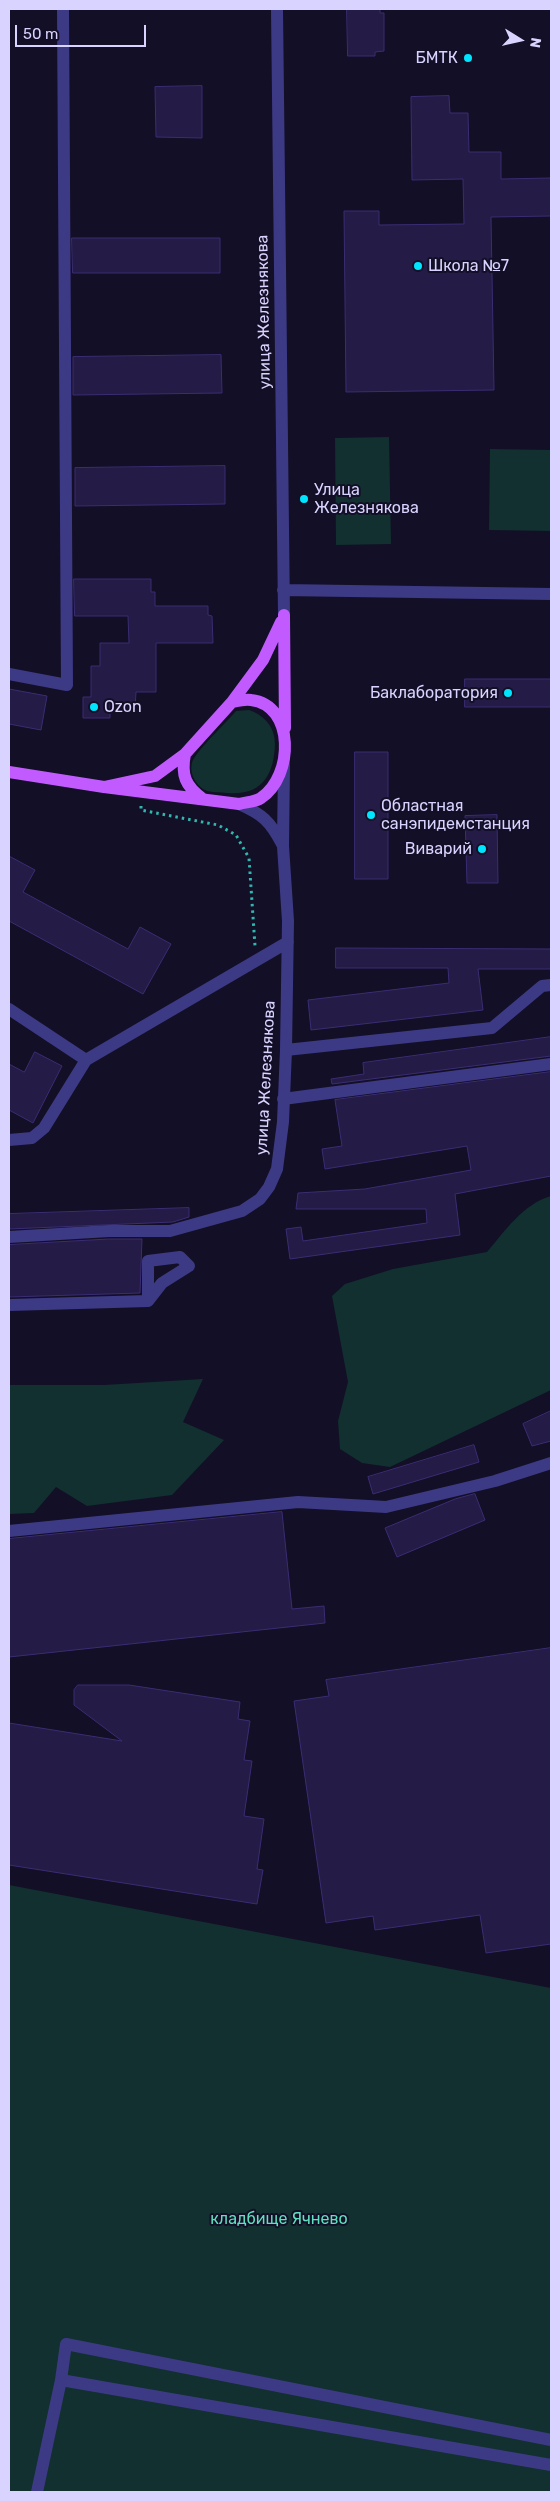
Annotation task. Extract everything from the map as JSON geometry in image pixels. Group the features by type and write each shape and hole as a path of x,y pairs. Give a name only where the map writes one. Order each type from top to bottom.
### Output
{"main road":[{"name":"улица Железнякова","path":"232,702 263,660 274,641 284,615"},
{"name":"улица Железнякова","path":"284,615 285,736"},
{"path":"9,772 104,788 239,804 260,799 274,786 284,764 285,736 277,716 265,705 250,700 232,702 185,754 155,776 104,788"},
{"path":"185,754 182,768 184,778 191,791 205,800"}],"street":[{"path":"9,674 67,685 63,9"},
{"name":"улица Железнякова","path":"277,9 284,615"},
{"path":"283,590 551,594"},
{"name":"улица Железнякова","path":"9,1237 109,1231 170,1231 242,1212 264,1193 277,1169 284,1099 288,942 283,846 284,764"},
{"name":"улица Железнякова","path":"239,804 260,813 274,828 283,846"},
{"path":"9,1140 32,1138 44,1128 86,1060 288,942"},
{"path":"286,1050 492,1028 542,986 551,984"},
{"path":"9,1009 86,1060"},
{"path":"284,1099 551,1064"},
{"path":"9,1305 148,1301"},
{"path":"9,1532 298,1502 386,1507 495,1482 551,1463"},
{"path":"37,2492 61,2380 66,2344 551,2440"},
{"path":"61,2380 551,2465"}],"path":[{"path":"143,792 141,810 218,825 236,835 249,858 255,950"}],"green space":[{"path":"389,437 391,544 336,545 335,438"},
{"path":"490,449 551,450 551,531 489,530"},
{"path":"249,710 264,718 273,732 274,755 269,774 257,787 249,791 227,793 213,792 201,788 193,777 191,769 196,755 236,711"},
{"path":"551,1196 551,1390 390,1467 362,1463 340,1449 338,1421 348,1382 332,1296 345,1284 393,1269 487,1252 523,1212 532,1205"},
{"path":"203,1379 183,1422 224,1440 172,1495 87,1506 56,1487 34,1513 9,1514 9,1385 104,1385"},
{"name":"кладбище Ячнево","path":"9,1885 551,1988 551,2492 9,2492"}],"building":[{"path":"347,9 380,9 380,13 384,13 384,51 375,52 375,56 348,56"},
{"path":"202,86 202,138 156,137 155,87"},
{"name":"Школа №7","path":"449,96 450,113 468,113 469,152 501,152 501,179 551,178 551,216 491,217 494,390 346,392 344,211 379,211 379,225 464,224 463,179 412,180 411,97"},
{"path":"72,238 220,238 220,273 73,273"},
{"path":"221,355 222,393 73,395 73,357"},
{"path":"225,466 225,504 75,506 75,468"},
{"path":"74,579 151,579 151,592 155,592 155,606 208,606 208,615 212,616 213,643 156,643 156,692 136,692 135,709 110,709 110,718 83,718 83,697 91,697 91,666 100,666 100,643 129,643 128,616 75,616"},
{"name":"Баклаборатория","path":"465,679 551,679 551,707 465,707"},
{"path":"9,689 47,696 41,730 9,724"},
{"name":"Областная санэпидемстанция","path":"355,752 388,752 388,879 355,879"},
{"name":"Виварий","path":"497,815 498,883 467,883 465,816"},
{"path":"9,856 35,870 23,892 128,949 140,927 171,944 143,994 9,921"},
{"path":"336,948 551,949 551,969 478,969 483,1010 311,1030 308,1000 449,983 448,968 336,968"},
{"path":"551,1037 551,1056 332,1084 331,1079 364,1074 363,1063"},
{"path":"35,1052 62,1066 33,1123 9,1110 9,1064 24,1072"},
{"path":"551,1072 551,1176 455,1194 460,1235 290,1259 286,1229 301,1227 303,1241 427,1223 426,1209 296,1209 298,1193 365,1189 471,1170 467,1146 325,1169 322,1149 342,1146 335,1100"},
{"path":"189,1208 189,1217 173,1222 9,1229 9,1214"},
{"path":"142,1239 140,1293 9,1297 9,1245"},
{"path":"551,1411 551,1441 532,1446 523,1424"},
{"path":"474,1445 479,1462 373,1494 368,1477"},
{"path":"475,1494 485,1520 397,1557 385,1528 455,1499"},
{"path":"282,1512 292,1609 324,1606 325,1623 9,1657 9,1539"},
{"path":"551,1648 551,1944 486,1953 480,1915 375,1930 373,1916 326,1923 294,1701 329,1696 326,1680"},
{"path":"78,1685 129,1685 240,1702 238,1719 250,1721 244,1760 252,1761 244,1816 264,1819 257,1869 263,1870 257,1904 9,1865 9,1723 122,1741 74,1705 74,1690"}],"place":[{"name":"БМТК","path":"468,58"},
{"name":"Школа №7","path":"418,266"},
{"name":"Улица Железнякова","path":"304,499"},
{"name":"Баклаборатория","path":"508,693"},
{"name":"Ozon","path":"94,707"},
{"name":"Областная санэпидемстанция","path":"371,815"},
{"name":"Виварий","path":"482,849"}]}
